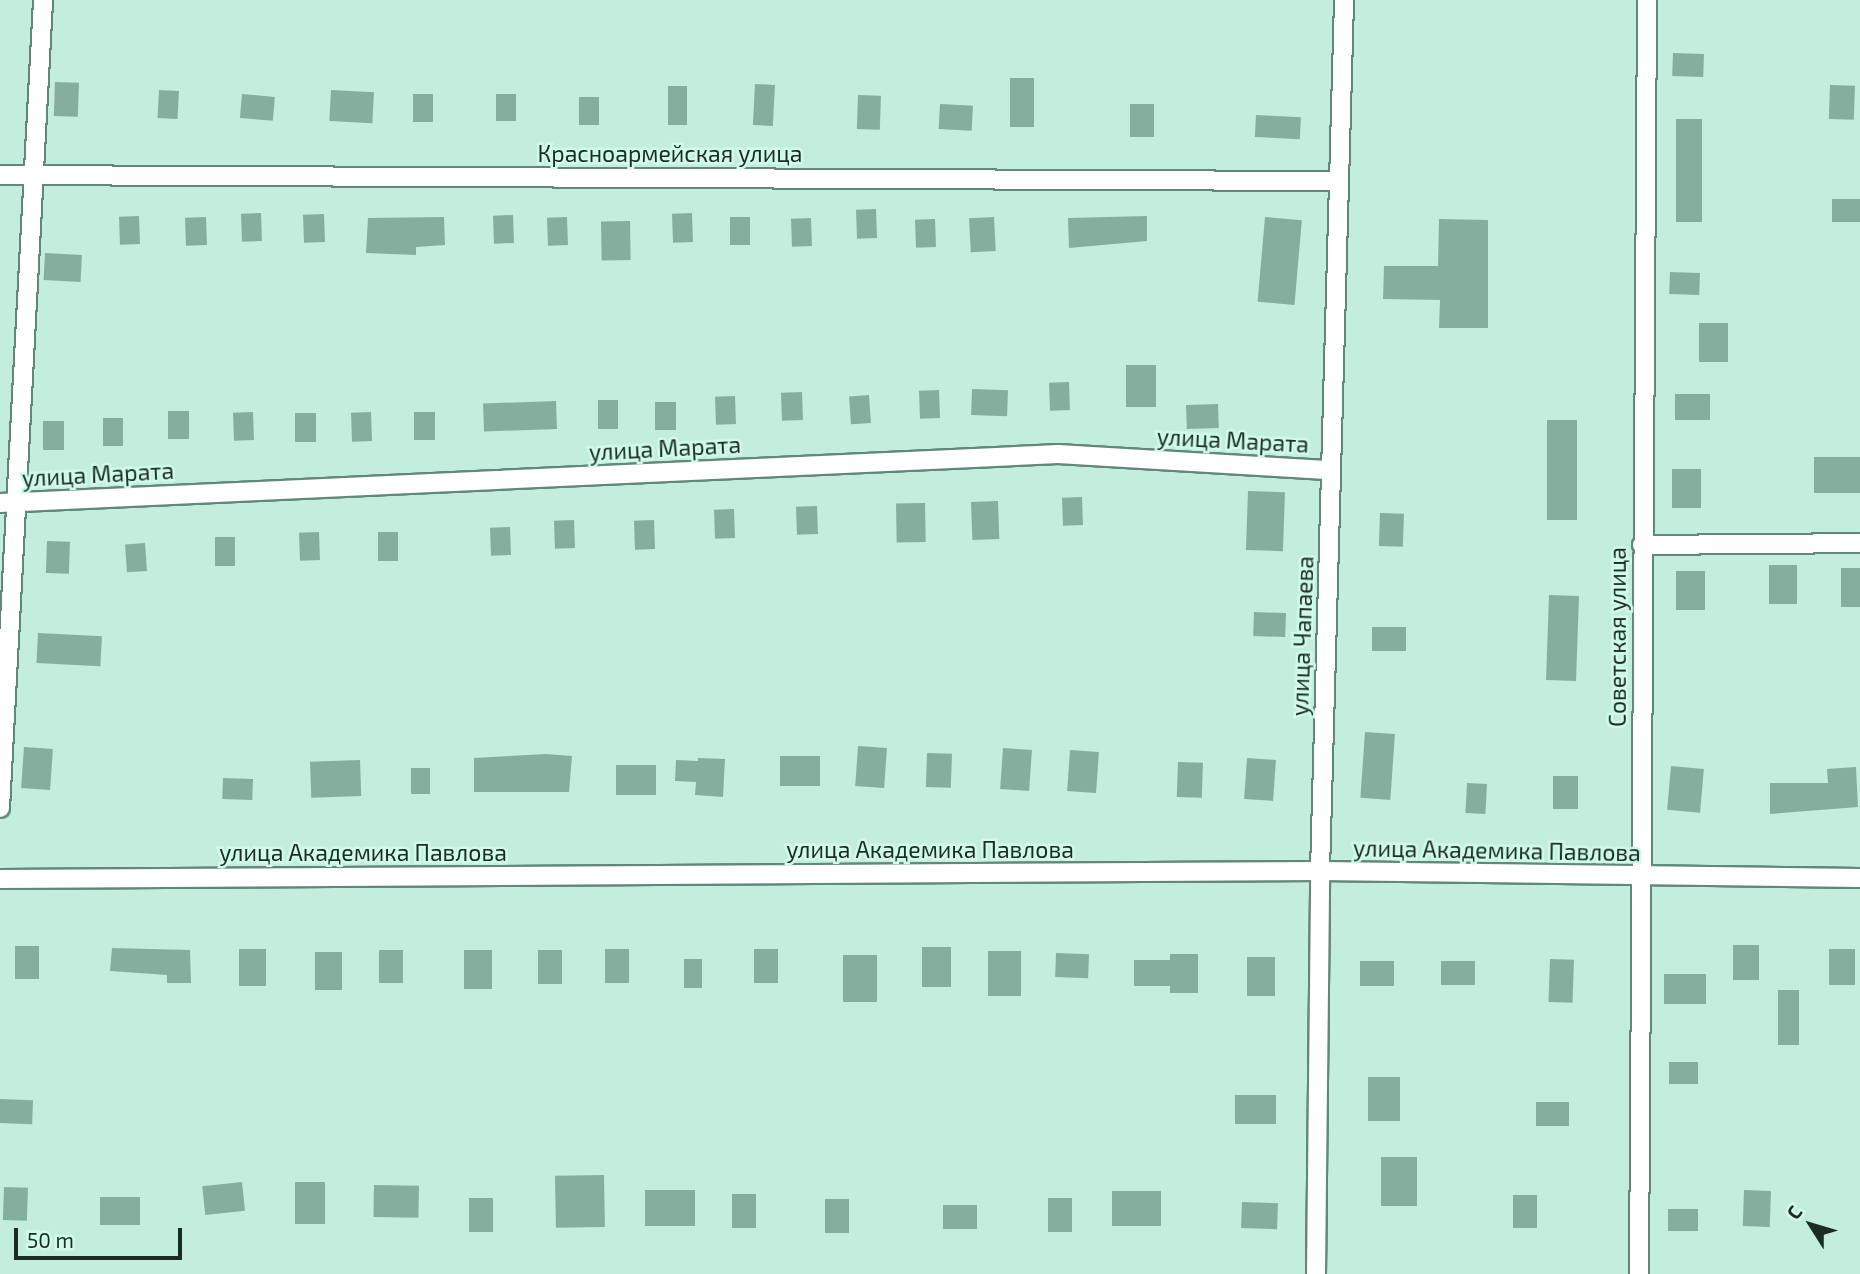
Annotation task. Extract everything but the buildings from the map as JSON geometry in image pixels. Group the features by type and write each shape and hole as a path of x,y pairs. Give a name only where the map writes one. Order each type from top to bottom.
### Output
{"street":[{"path":"0,808 8,503 43,0"},
{"name":"улица Чапаева","path":"1316,1274 1320,872 1344,0"},
{"name":"Советская улица","path":"1639,1274 1647,0"},
{"name":"Красноармейская улица","path":"0,175 1339,181"},
{"name":"улица Марата","path":"8,503 1058,454 1331,470"},
{"path":"1642,545 1860,543"},
{"name":"улица Академика Павлова","path":"0,879 1320,872 1860,878"}]}
